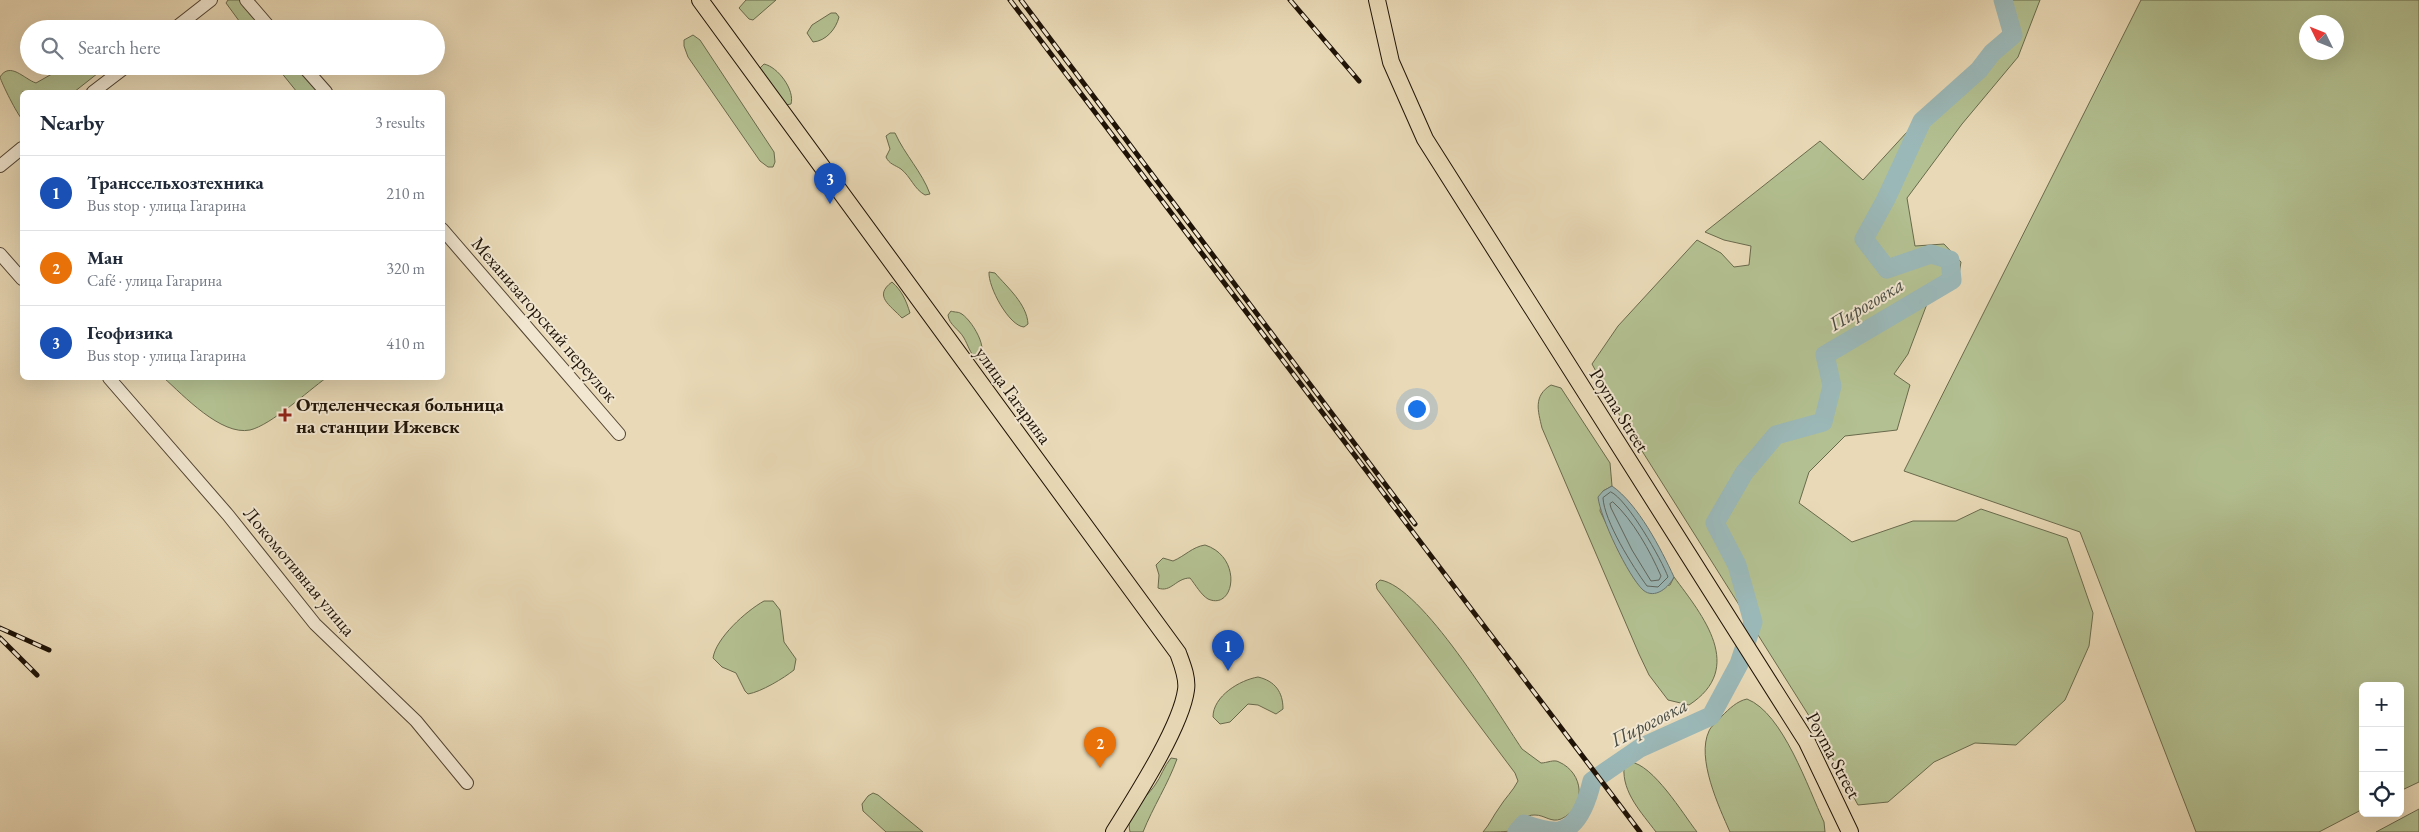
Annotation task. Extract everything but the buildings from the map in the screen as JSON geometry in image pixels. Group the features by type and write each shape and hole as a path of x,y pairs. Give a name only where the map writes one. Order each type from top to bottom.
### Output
{"main road":[{"name":"улица Гагарина","path":"700,0 1178,653 1187,688 1181,714 1114,832"},
{"name":"Poyma Street","path":"1377,0 1390,62 1425,139 1807,742 1850,832"}],"street":[{"path":"185,20 211,0"},
{"path":"246,0 263,20"},
{"path":"96,90 115,75"},
{"path":"311,75 324,90"},
{"path":"0,166 20,150"},
{"name":"Механизаторский переулок","path":"445,232 619,434"},
{"path":"0,254 20,277"},
{"name":"Локомотивная улица","path":"111,380 228,515 316,624 336,646 391,694 468,783"}],"green space":[{"path":"228,0 242,0 259,20 238,20 226,3"},
{"path":"746,0 776,0 753,20 749,19 739,8"},
{"path":"1996,0 2040,0 2018,57 1962,124 1907,198 1915,246 1944,244 1961,262 1957,287 1930,296 1908,354 1894,374 1910,385 1897,430 1845,436 1809,472 1799,503 1852,542 1913,521 1956,521 1981,509 2067,538 2093,613 2089,646 2065,700 2016,745 1975,743 1934,762 1888,802 1858,805 1811,719 1620,416 1592,364 1618,326 1697,240 1721,253 1734,267 1749,265 1751,246 1724,240 1705,232 1820,141 1863,180 1929,108 1998,45 2005,27"},
{"path":"2141,0 2419,0 2419,782 2404,789 2404,682 2359,682 2359,811 2319,832 2196,832 2080,532 1904,471"},
{"path":"831,13 836,13 839,17 836,26 826,37 813,42 807,33 812,25"},
{"path":"693,35 700,40 774,152 775,162 773,167 768,167 760,161 688,57 684,40"},
{"path":"764,64 780,74 788,86 792,98 791,104 786,105 759,69"},
{"path":"13,71 36,83 50,75 96,75 77,90 20,90 20,116 0,77 4,72"},
{"path":"283,75 305,75 317,90 295,90"},
{"path":"890,133 895,133 923,178 930,194 925,195 921,192 901,169 890,163 887,159 886,157 890,149 886,136"},
{"path":"989,272 995,273 1020,303 1027,317 1028,324 1024,327 1012,320 1000,305 992,287"},
{"path":"892,282 903,296 910,313 902,318 885,300 884,292 886,287"},
{"path":"951,311 964,316 978,335 982,350 981,355 976,359 962,335 950,322 948,315"},
{"path":"166,380 323,380 268,422 250,430 227,427 215,421 192,404"},
{"path":"1551,385 1561,388 1610,463 1612,486 1603,491 1600,511 1622,555 1644,590 1670,585 1674,577 1707,625 1714,642 1717,659 1715,675 1706,690 1689,705 1668,700 1649,675 1639,654 1542,428 1538,410 1539,399 1545,389"},
{"path":"1205,545 1217,551 1225,560 1230,571 1231,581 1229,590 1224,597 1217,601 1208,599 1190,578 1181,580 1167,589 1158,588 1159,575 1156,565 1163,558 1173,561"},
{"path":"1380,580 1397,587 1437,626 1477,681 1522,749 1541,763 1557,761 1574,774 1579,790 1578,799 1575,807 1569,814 1557,820 1539,815 1531,815 1510,831 1483,832 1518,781 1515,773 1377,589 1376,584"},
{"path":"764,601 773,601 780,610 784,642 796,659 794,670 790,673 766,688 748,694 736,673 722,667 713,658 720,642 733,626 749,611"},
{"path":"1258,677 1269,681 1277,688 1280,692 1283,709 1276,714 1258,705 1248,704 1230,722 1220,724 1213,717 1214,709 1222,696 1236,685"},
{"path":"1747,699 1760,707 1772,719 1783,735 1824,822 1825,832 1730,832 1710,782 1705,755 1706,742 1713,725 1733,706"},
{"path":"1171,758 1177,759 1143,832 1130,832 1130,818 1133,812 1155,785"},
{"path":"1630,762 1639,765 1658,780 1697,832 1656,832 1639,810 1626,785 1624,767"},
{"path":"873,793 923,832 886,832 863,811 862,804"},
{"path":"2419,809 2419,832 2376,832"}],"water":[{"path":"1612,486 1622,494 1640,515 1656,541 1674,577 1669,585 1657,593 1648,593 1637,583 1616,546 1604,518 1598,497 1603,491"}],"waterway":[{"name":"Пироговка","path":"1517,832 1524,824 1550,831 1559,831 1566,828 1572,824 1582,811 1592,781 1640,748 1711,716 1739,664 1753,622 1737,565 1715,523 1744,473 1776,435 1823,422 1832,386 1825,355 1952,280 1950,260 1931,254 1887,269 1864,239 1886,199 1922,121 1979,70 1992,53 2013,35 2003,0"}],"railway":[{"path":"1010,0 1640,832"},
{"path":"1021,0 1415,524"},
{"path":"1290,0 1359,81"},
{"path":"0,628 49,650"},
{"path":"0,638 37,675"}],"place":[{"name":"Геофизика","path":"830,204"},
{"name":"Отделенческая больница на станции Ижевск","path":"285,415"},
{"name":"Транссельхозтехника","path":"1228,671"},
{"name":"Ман","path":"1100,768"}]}
